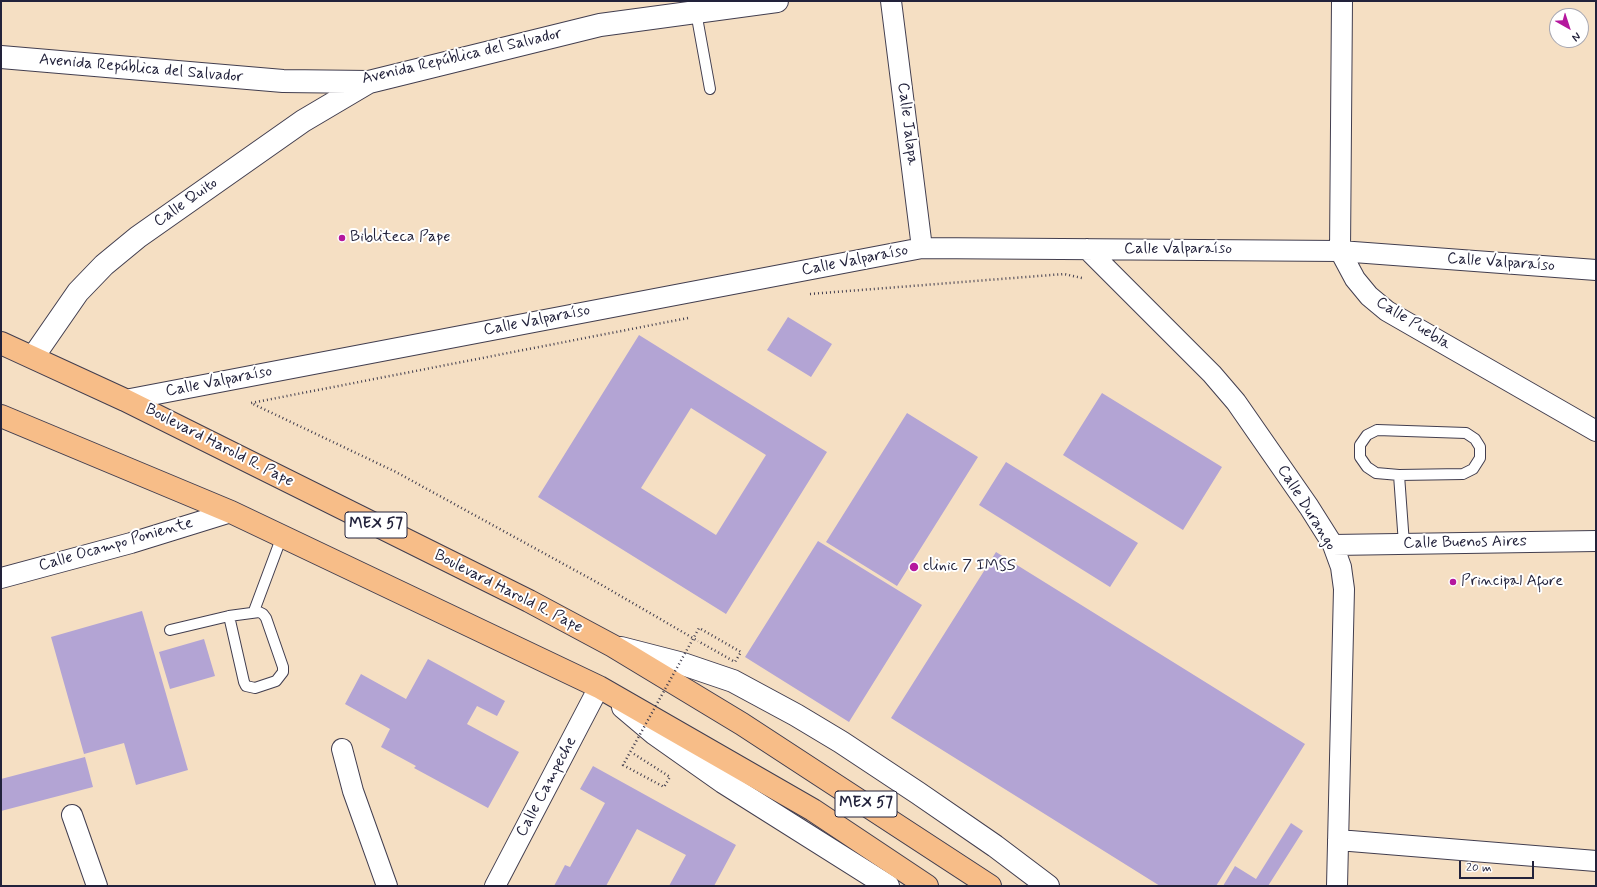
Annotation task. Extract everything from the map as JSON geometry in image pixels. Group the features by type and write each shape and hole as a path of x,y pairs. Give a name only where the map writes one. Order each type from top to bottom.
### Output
{"highway":[{"name":"Boulevard Harold R. Pape","path":"1,343 125,400 529,601 613,646 742,724 990,886"},
{"name":"MEX 57","path":"1,416 231,512 599,687 813,810 927,886"}],"street":[{"name":"Avenida República del Salvador","path":"1,57 283,81 369,82 600,25 777,1"},
{"name":"Calle Jalapa","path":"891,1 922,248"},
{"name":"Calle Puebla","path":"1342,1 1340,251 1355,279 1369,296 1388,311 1596,431"},
{"name":"Calle Quito","path":"33,357 78,292 104,265 138,237 303,121 369,82"},
{"name":"Calle Valparaíso","path":"125,400 922,248 1340,251 1596,270"},
{"name":"Calle Durango","path":"1087,249 1212,374 1236,402 1309,506 1333,545 1341,567 1344,589 1337,886"},
{"name":"Calle Ocampo Poniente","path":"1,578 131,543 231,512"},
{"name":"Calle Buenos Aires","path":"1333,545 1596,541"},
{"path":"613,646 683,664 733,681 796,715 841,742 918,793 995,846 1048,886"},
{"path":"599,687 655,734 723,782 888,886"},
{"name":"Calle Campeche","path":"495,886 599,687"},
{"path":"342,749 353,791 387,886"},
{"path":"72,815 97,886"},
{"path":"1338,840 1596,861"}],"lane":[{"path":"696,12 710,89"},
{"path":"1377,430 1466,433 1475,439 1480,447 1480,458 1473,469 1463,474 1399,476 1376,473 1367,467 1360,457 1360,445 1367,435 1377,430"},
{"path":"1399,476 1404,544"},
{"path":"254,611 282,536"},
{"path":"170,630 229,616 254,611 259,612 266,618 283,667 283,672 276,681 271,684 255,688 246,686 229,616"}],"path":[{"path":"802,296 1064,274 1084,279"},
{"path":"634,754 670,777 664,787 623,764 699,628 740,652 735,662 698,641 600,584 396,472 251,403 694,317"}],"building":[{"path":"788,317 832,344 811,377 767,350"},
{"path":"639,335 827,452 726,614 538,497","holes":["691,408 766,455 716,535 641,488"]},
{"path":"1102,393 1222,467 1183,530 1063,455"},
{"path":"907,413 978,457 897,586 826,542"},
{"path":"1006,462 1138,543 1110,587 979,505"},
{"path":"818,541 922,605 849,722 745,657"},
{"path":"996,552 1305,744 1216,886 1160,886 891,718"},
{"path":"142,611 188,770 136,785 124,743 84,754 51,637"},
{"path":"204,639 215,676 170,689 159,652"},
{"path":"428,659 505,701 497,716 477,706 467,724 519,752 488,808 414,768 416,766 381,747 390,729 345,704 361,674 406,699"},
{"path":"85,757 93,787 1,811 1,779"},
{"path":"593,766 736,845 714,886 669,886 686,855 637,829 606,886 554,886 565,865 570,867 605,803 580,789"},
{"path":"1291,823 1303,831 1268,886 1223,886 1235,866 1256,879"}],"place":[{"name":"Bibliteca Pape","path":"342,238"},
{"name":"clinic 7 IMSS","path":"914,567"},
{"name":"Principal Afore","path":"1453,582"}]}
